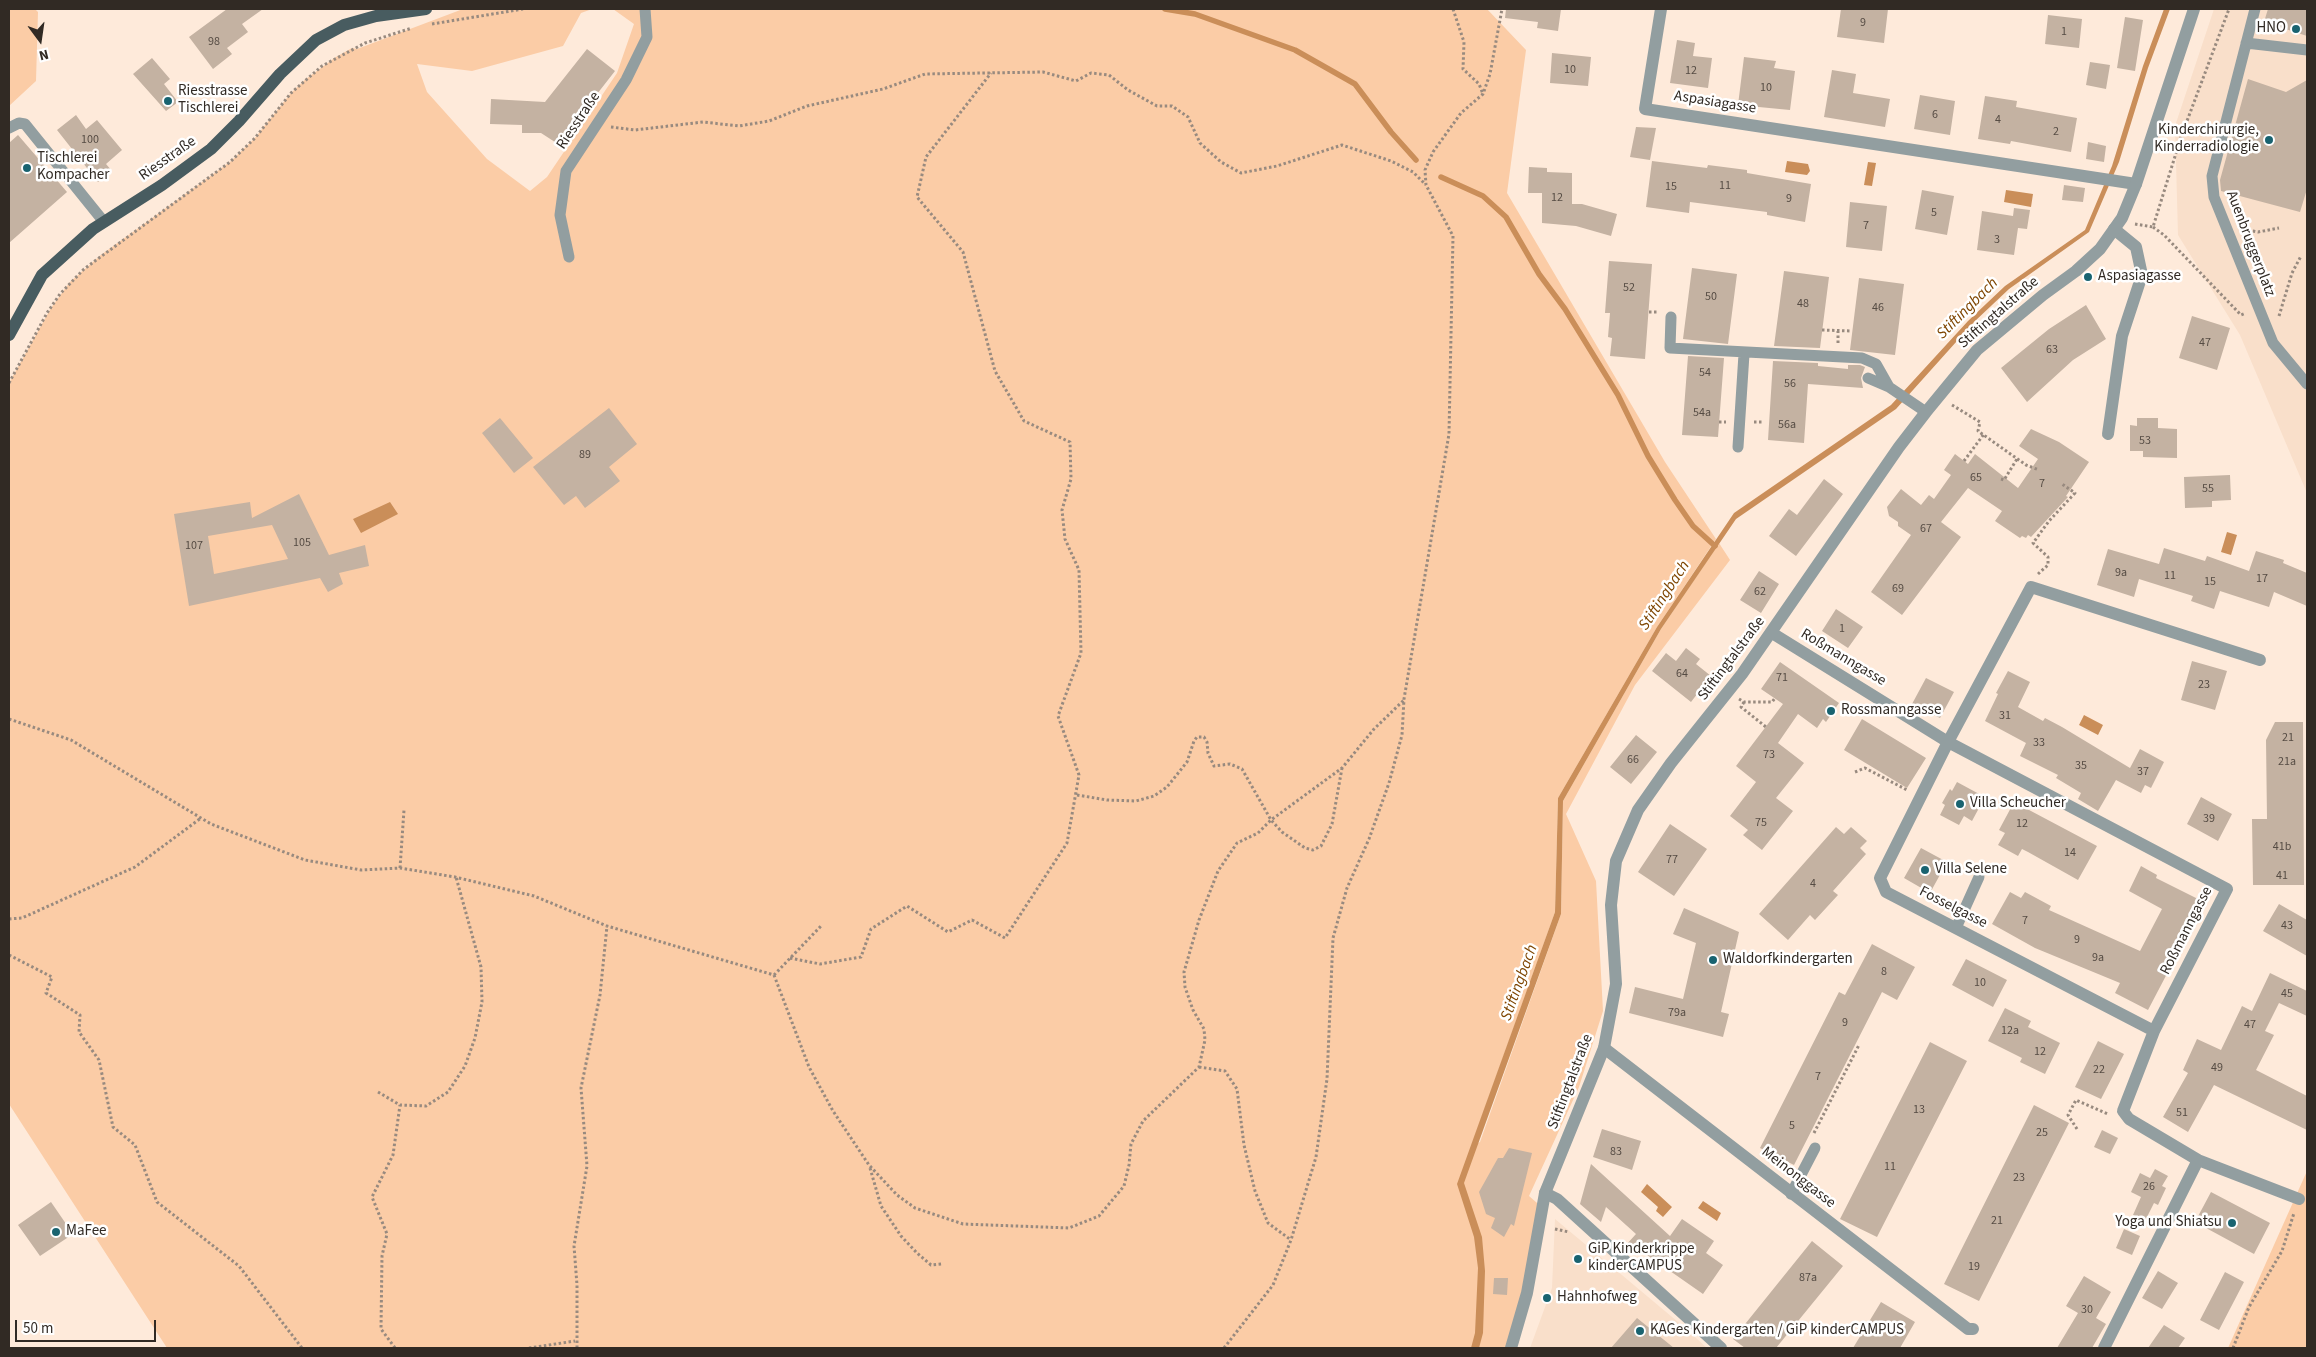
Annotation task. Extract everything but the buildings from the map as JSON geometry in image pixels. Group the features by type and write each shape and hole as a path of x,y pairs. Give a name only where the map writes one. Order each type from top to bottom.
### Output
{"main road":[{"name":"Riesstraße","path":"9,335 42,275 93,229 211,149 240,122 280,74 316,40 344,25 376,16 420,9"}],"street":[{"name":"Aspasiagasse","path":"1661,9 1645,109 2130,182"},
{"name":"Stiftingtalstraße","path":"1511,1348 1527,1293 1545,1193 1604,1048 1616,984 1612,905 1616,861 1638,810 1772,633 1899,447 1920,408 1977,350 2043,295 2076,271 2100,249 2122,218 2130,182 2194,9"},
{"path":"2108,434 2122,336 2142,275 2136,247 2114,229"},
{"path":"1948,742 2031,587 2260,660"},
{"name":"Roßmanngasse","path":"1772,633 1948,742 2227,889 2154,1031 2123,1109 2124,1114 2129,1119 2198,1160 2298,1199"},
{"name":"Fosselgasse","path":"1948,742 1882,872 1880,883 1886,892 2154,1031"},
{"name":"Meinonggasse","path":"1604,1048 1968,1329 1973,1329"},
{"path":"2104,1348 2198,1160"},
{"path":"1545,1193 1557,1199 1721,1348"}],"lane":[{"name":"Riesstraße","path":"569,257 560,215 566,171 626,80 647,37 646,9"},
{"name":"Auenbruggerplatz","path":"2255,9 2212,176 2214,197 2273,343 2307,384"},
{"path":"2246,43 2307,50"},
{"path":"9,128 19,123 25,124 104,222"},
{"path":"1671,317 1670,348 1744,354 1862,358 1876,364 1889,387"},
{"path":"1738,447 1744,354"},
{"path":"1868,378 1889,387 1920,408"},
{"path":"1956,928 1980,877"},
{"path":"1792,1194 1813,1144"}],"path":[{"path":"426,25 523,9"},
{"path":"1453,9 1464,42 1463,69 1479,84 1483,94"},
{"path":"1426,185 1425,170 1433,152 1461,112 1483,94 1490,74 1502,9"},
{"path":"2153,227 2181,137 2229,9"},
{"path":"9,383 47,313 70,282 84,269 230,162 255,138 292,93 322,66 365,43 418,27"},
{"path":"596,126 635,130 703,122 739,126 769,121 807,106 883,89 925,74 1043,72 1076,81 1091,73 1109,75 1128,90 1157,106 1172,106 1188,117 1200,143 1221,162 1241,173 1277,166 1342,145 1391,161 1413,172 1426,185 1453,236 1448,434 1404,699 1402,735 1389,783 1369,840 1347,888 1333,938 1327,1079 1316,1157 1291,1240 1273,1285 1224,1348"},
{"path":"790,958 820,964 861,957 871,929 907,906 948,932 972,920 1006,938 1067,843 1077,795 1079,774 1058,716 1080,653 1079,570 1065,539 1062,510 1071,479 1070,442 1024,421 994,371 963,252 917,197 926,157 991,73"},
{"path":"2224,220 2245,230 2258,232 2280,228"},
{"path":"2132,223 2153,227 2164,235 2241,315 2258,307"},
{"path":"2273,343 2279,312 2292,273 2301,256"},
{"path":"1822,330 1852,331"},
{"path":"1946,401 1980,422 1978,431 2039,470"},
{"path":"1964,461 1984,434"},
{"path":"2001,479 2004,480 2018,458"},
{"path":"2034,578 2048,565 2048,557 2034,543 2049,521 2075,492 2062,484"},
{"path":"1737,697 1744,702 1772,702 1775,698"},
{"path":"774,975 809,1067 833,1111 869,1165 897,1195 915,1208 963,1224 1069,1228 1099,1216 1111,1204 1124,1186 1131,1144 1143,1121 1199,1067 1205,1040 1204,1029 1193,1010 1185,987 1184,972 1199,920 1218,871 1237,843 1258,833 1271,820 1342,768 1374,729 1404,699"},
{"path":"1744,702 1741,707 1766,726"},
{"path":"9,719 71,740 212,824 305,860 361,870 400,868 456,877 534,896 607,926 774,975"},
{"path":"1077,795 1136,801 1154,796 1166,787 1187,762 1194,741 1204,737 1214,766 1230,764 1242,769 1271,820 1282,832 1305,848 1313,850 1321,846 1332,824 1342,768"},
{"path":"1855,772 1865,768 1921,795"},
{"path":"400,868 404,810"},
{"path":"9,919 22,918 135,867 201,818"},
{"path":"378,1092 400,1105 426,1106 448,1092 465,1066 475,1038 482,1002 482,967 456,877"},
{"path":"576,1348 577,1285 574,1246 587,1166 581,1088 600,995 607,926"},
{"path":"774,975 821,926"},
{"path":"9,955 52,977 46,992 80,1015 79,1032 99,1060 113,1127 135,1145 157,1202 239,1266 302,1348"},
{"path":"1813,1144 1859,1045"},
{"path":"1199,1067 1226,1072 1238,1088 1244,1145 1255,1191 1268,1223 1291,1240"},
{"path":"2077,1129 2068,1115 2076,1100 2111,1116"},
{"path":"395,1348 381,1329 382,1256 387,1234 372,1197 393,1155 400,1105"},
{"path":"869,1165 881,1206 901,1236 932,1265 942,1264"},
{"path":"2233,1348 2249,1308 2282,1251 2298,1199"},
{"path":"530,1348 575,1341"}],"shaded area":[{"path":"9,9 35,9 38,12 36,81 9,106"},
{"path":"463,9 592,9 581,13 563,46 472,71 417,64 427,92 487,159 530,191 547,177 617,73 634,24 613,9 1487,9 1526,50 1507,193 1665,462 1716,539 1657,627 1558,798 1555,912 1471,1147 1480,1142 1561,914 1563,801 1661,629 1719,543 1730,560 1635,685 1566,814 1596,881 1603,1011 1579,1087 1529,1196 1544,1209 1511,1348 167,1348 9,1104 9,383 51,308 70,282 101,255 230,162 255,138 291,93 306,79 352,48 357,49"},
{"name":"Stiftingbach","path":"2164,9 2170,9 2148,68 2119,162 2089,232 2009,289 1974,322 1896,409 1736,519 1661,629 1563,801 1561,914 1464,1183 1482,1237 1485,1271 1483,1333 1479,1348 1471,1348 1475,1333 1478,1268 1474,1237 1457,1184 1555,912 1558,798 1657,627 1734,513 1891,405 1968,321 2005,286 2085,230 2112,166 2143,66"},
{"path":"2214,9 2307,9 2307,493 2240,335 2178,235 2175,126"},
{"path":"1787,161 1808,164 1810,171 1807,175 1785,172"},
{"path":"1868,162 1876,163 1872,186 1864,185"},
{"path":"2006,190 2033,194 2031,207 2004,202"},
{"path":"390,502 398,514 361,533 353,519"},
{"path":"2227,532 2237,535 2231,555 2221,552"},
{"path":"2084,715 2103,725 2098,735 2079,725"},
{"path":"2307,1171 2307,1348 2228,1348"},
{"path":"1647,1184 1672,1207 1663,1217 1656,1211 1658,1207 1641,1192"},
{"path":"1703,1201 1721,1213 1717,1221 1698,1208"},
{"name":"GiP Kinderkrippe kinderCAMPUS","path":"1555,1219 1707,1348 1530,1348 1552,1288"}],"waterway":[{"path":"1165,9 1195,14 1295,50 1355,84 1391,132 1416,160"},
{"path":"1441,177 1483,196 1506,217 1539,274 1565,309 1618,395 1648,456 1675,500 1693,526 1715,546"}],"place":[{"name":"HNO","path":"2296,29"},
{"name":"Riesstrasse Tischlerei","path":"168,101"},
{"name":"Kinderchirurgie, Kinderradiologie","path":"2269,140"},
{"name":"Tischlerei Kompacher","path":"27,168"},
{"name":"Aspasiagasse","path":"2088,277"},
{"name":"Rossmanngasse","path":"1831,711"},
{"name":"Villa Scheucher","path":"1960,804"},
{"name":"Villa Selene","path":"1925,870"},
{"name":"Waldorfkindergarten","path":"1713,960"},
{"name":"Yoga und Shiatsu","path":"2232,1223"},
{"name":"MaFee","path":"56,1232"},
{"name":"GiP Kinderkrippe kinderCAMPUS","path":"1578,1259"},
{"name":"Hahnhofweg","path":"1547,1298"},
{"name":"KAGes Kindergarten / GiP kinderCAMPUS","path":"1640,1331"}]}
